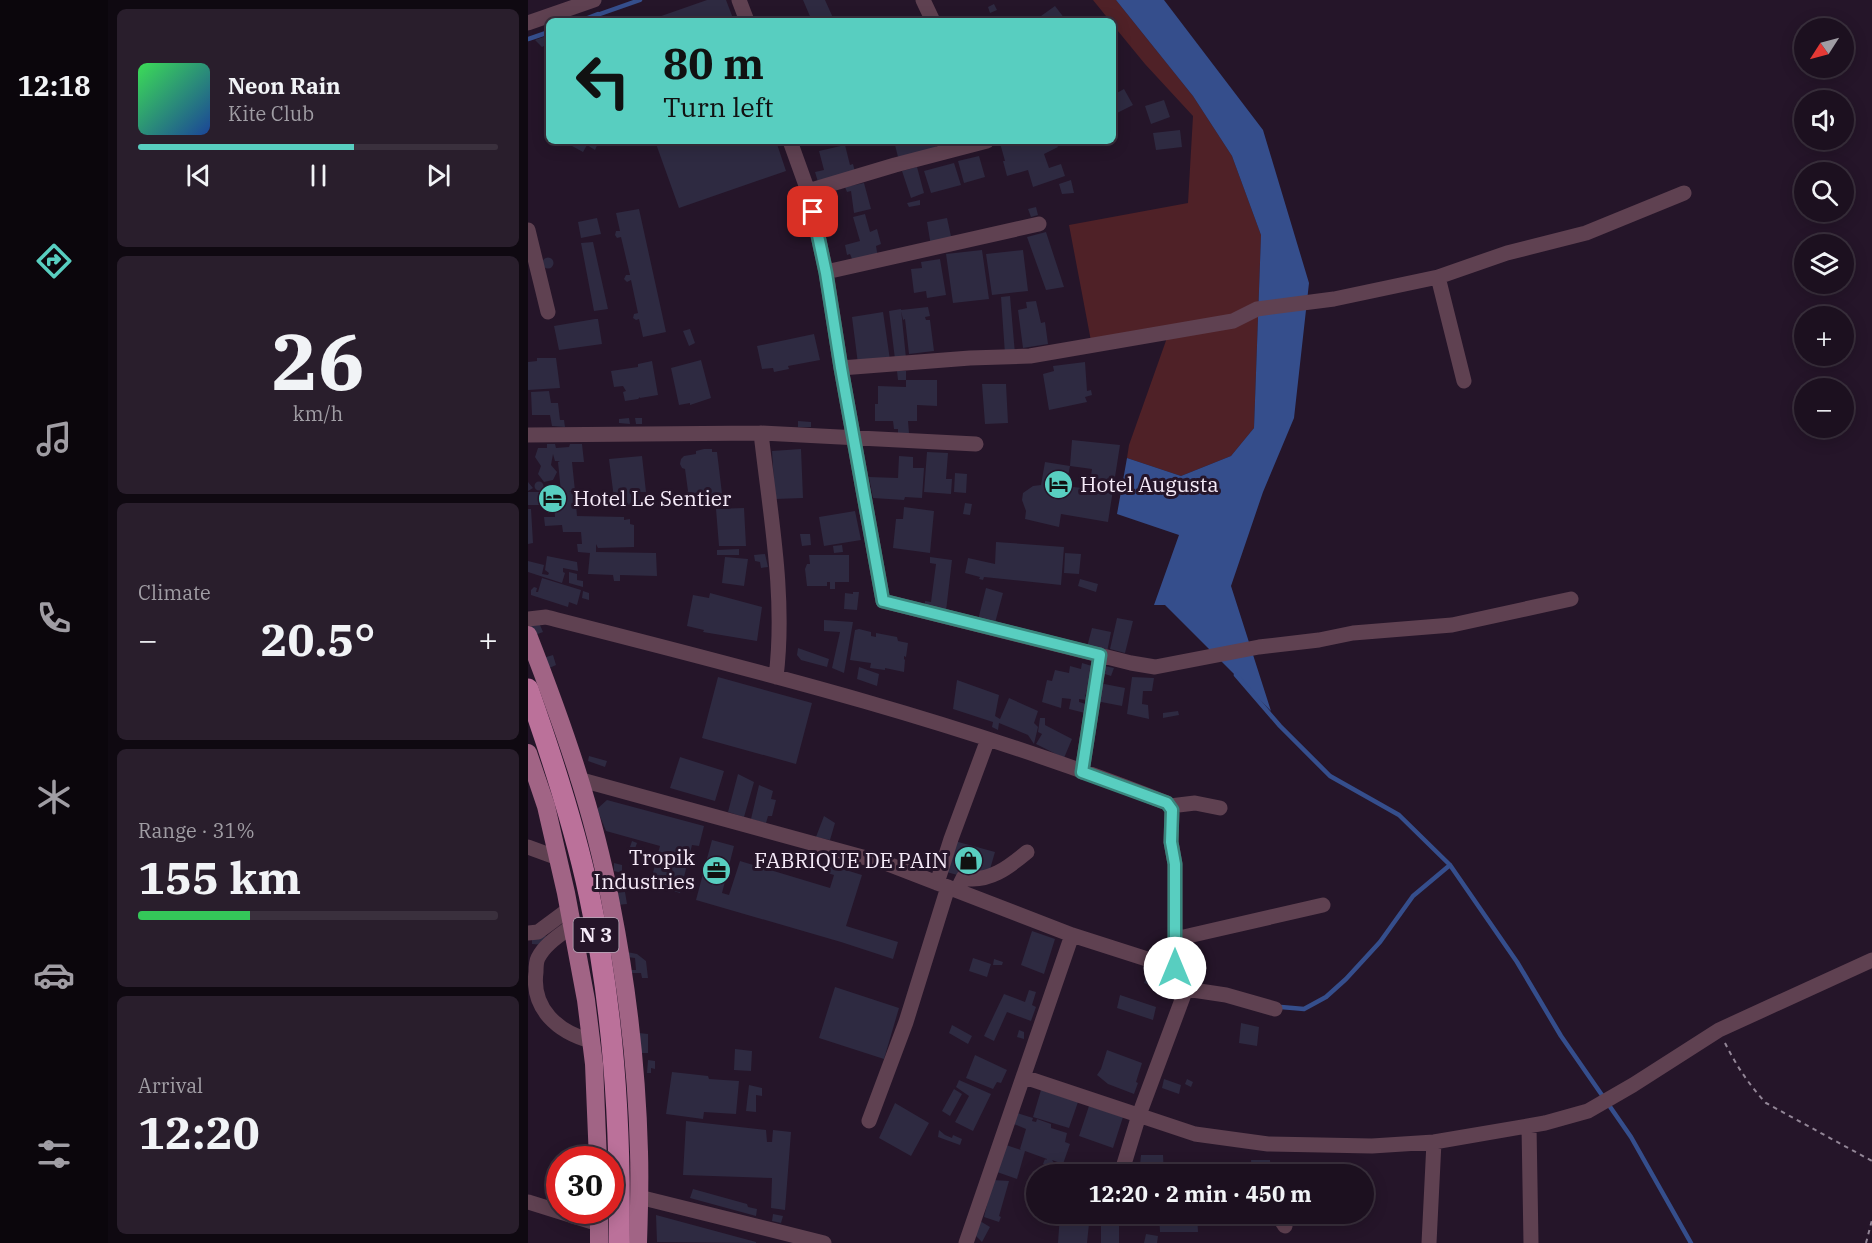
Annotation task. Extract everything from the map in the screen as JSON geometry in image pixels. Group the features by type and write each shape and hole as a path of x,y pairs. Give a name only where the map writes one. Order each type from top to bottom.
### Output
{"highway":[{"name":"N 3","path":"528,689 555,764 595,925 615,1090 620,1190 619,1243"}],"main road":[{"path":"528,635 553,697 589,814 611,903 624,985 634,1073 639,1151 638,1243"},
{"path":"528,753 546,806 570,917 591,1041 597,1146"},
{"path":"599,1224 599,1243"}],"street":[{"path":"528,22 594,0"},
{"path":"739,0 746,18"},
{"path":"923,0 932,18"},
{"path":"791,144 808,191 826,273 883,601 1155,667 1258,647 1319,640 1353,633 1452,625 1571,598"},
{"path":"808,191 976,144"},
{"path":"841,368 970,358 1030,356 1233,321 1257,309 1334,299 1438,277 1507,253 1586,233 1684,193"},
{"path":"826,273 1039,224"},
{"path":"528,230 548,312"},
{"path":"1438,277 1464,381"},
{"path":"761,433 780,602 776,677"},
{"path":"528,435 761,433 976,444"},
{"path":"528,619 546,617 776,677 988,739 1167,803 1172,810 1171,842 1175,864 1175,968 1186,989 1139,1115 1124,1164"},
{"path":"1082,772 1100,655"},
{"path":"869,1121 906,1022 947,887 951,839 988,739"},
{"path":"578,779 888,864 1072,935 1175,968"},
{"path":"1170,806 1195,803 1220,808"},
{"path":"528,847 558,858"},
{"path":"947,887 963,878 995,875 1006,870 1027,852"},
{"path":"1175,939 1323,905"},
{"path":"528,933 538,932 570,917"},
{"path":"570,917 537,959 535,992 540,1006 553,1022 574,1036 591,1041"},
{"path":"966,1243 1072,935"},
{"path":"1024,1077 1196,1134 1268,1144 1371,1146 1434,1142 1529,1126 1588,1110 1633,1085 1719,1030 1872,960"},
{"path":"1186,989 1226,995 1275,1009"},
{"path":"1529,1126 1531,1243"},
{"path":"1429,1243 1434,1142"},
{"path":"639,1197 824,1243"},
{"path":"528,1202 546,1206"}],"path":[{"path":"1719,1030 1735,1062 1752,1088 1766,1103 1872,1161"},
{"path":"1866,1243 1872,1220"}],"shaded area":[{"path":"1093,0 1116,0 1193,96 1232,156 1261,235 1254,428 1231,456 1181,476 1127,458 1129,445 1168,335 1091,341 1069,225 1188,203 1193,116 1116,29 1116,18 1108,18"}],"water":[{"path":"1116,0 1164,0 1263,130 1309,283 1294,418 1263,492 1231,586 1271,711 1165,605 1154,605 1179,535 1117,514 1127,458 1181,476 1231,456 1254,428 1261,235 1232,156 1193,96"}],"building":[{"path":"707,0 726,0 733,18 656,18"},
{"path":"803,0 825,0 833,18 811,18"},
{"path":"994,4 997,10 990,13 988,7"},
{"path":"1055,6 1064,18 1043,18 1041,16"},
{"path":"546,36 546,45 542,47 535,40"},
{"path":"1124,89 1133,105 1116,114 1116,93"},
{"path":"1164,100 1170,117 1151,124 1145,106"},
{"path":"1180,130 1182,147 1156,150 1153,133"},
{"path":"568,144 598,144 595,150 587,145 583,152"},
{"path":"656,144 777,144 786,171 679,208"},
{"path":"895,144 935,144 936,148 898,157"},
{"path":"1000,144 1056,144 1058,147 1044,154 1049,168 1061,164 1065,176 1033,187 1028,170 1007,176 1003,161 1005,161"},
{"path":"845,145 850,165 853,164 855,172 818,182 815,172 824,170 819,151"},
{"path":"979,156 985,177 964,183 958,161"},
{"path":"954,163 961,185 931,193 924,171"},
{"path":"917,167 924,193 911,198 902,171"},
{"path":"1071,180 1074,193 1062,194 1059,184"},
{"path":"864,183 871,209 854,213 851,191 847,192 845,187"},
{"path":"920,200 920,205 909,207 907,203"},
{"path":"1036,207 1038,215 1031,217 1028,209"},
{"path":"639,209 666,332 643,337 639,319 633,318 634,314 638,313 631,280 627,282 624,279 626,275 630,275 621,237 617,238 615,235 616,231 620,231 616,213"},
{"path":"865,214 870,232 877,229 881,244 876,246 878,258 854,264 850,254 847,255 845,245 860,241 853,217"},
{"path":"597,218 601,234 581,238 578,222"},
{"path":"947,218 952,241 931,246 927,222"},
{"path":"1046,232 1064,287 1046,290 1027,237"},
{"path":"593,242 608,309 594,311 581,243"},
{"path":"982,250 989,299 953,303 946,254"},
{"path":"1023,250 1028,291 992,295 986,254"},
{"path":"548,258 552,259 552,267 548,268 544,267 543,263 544,259"},
{"path":"940,259 946,295 927,298 926,291 914,293 911,269 922,268 921,262"},
{"path":"1010,296 1015,354 1005,354 1001,297"},
{"path":"1036,301 1041,323 1045,322 1048,344 1023,348 1018,310 1027,308 1026,302"},
{"path":"928,307 930,316 925,317 926,320 930,320 934,351 909,354 905,319 903,320 901,310"},
{"path":"901,309 906,358 895,359 889,311"},
{"path":"883,312 890,360 858,364 852,317"},
{"path":"598,319 602,344 559,350 554,326"},
{"path":"690,329 695,343 689,346 683,331"},
{"path":"814,334 820,360 788,366 789,369 774,372 773,368 762,369 757,346"},
{"path":"537,358 556,358 560,388 528,390 528,362 537,361"},
{"path":"701,360 711,398 690,405 690,403 679,405 671,368"},
{"path":"652,361 658,395 625,401 623,392 626,391 623,386 614,387 611,371 638,367 638,364"},
{"path":"1085,362 1087,391 1091,390 1092,395 1085,397 1087,402 1049,410 1043,374 1054,371 1053,366"},
{"path":"897,371 906,371 906,380 898,380"},
{"path":"906,380 937,380 937,406 917,405 917,421 908,421 909,433 898,433 898,429 894,429 893,421 875,421 875,404 878,404 878,386 906,387"},
{"path":"982,384 1006,384 1008,423 985,424"},
{"path":"549,391 551,403 558,403 560,420 564,420 565,427 552,426 550,415 532,415 531,392"},
{"path":"629,418 630,424 619,423 619,419"},
{"path":"635,418 642,418 642,424 636,424"},
{"path":"798,421 811,422 811,427 798,427"},
{"path":"1072,440 1120,445 1108,522 1061,514 1059,527 1025,519 1023,493 1033,486 1041,485 1045,462 1070,466","holes":["1070,466 1092,469 1089,489 1066,486"]},
{"path":"547,444 555,444 556,448 569,447 570,444 582,444 584,462 572,462 575,491 569,491 575,493 577,516 624,517 624,520 630,519 630,524 634,525 634,547 598,548 596,544 596,552 656,553 657,576 620,575 620,581 614,581 613,575 588,574 590,553 578,552 577,544 582,544 581,532 563,532 562,525 545,526 544,517 555,517 554,505 528,505 528,492 561,492 558,462 560,461 555,461 553,454 551,465 557,472 553,480 544,482 538,474 541,466 535,457 538,448 547,448"},
{"path":"704,449 717,452 723,502 690,504 684,498 688,491 685,469 680,464 681,459"},
{"path":"801,449 803,498 775,499 772,451"},
{"path":"927,452 948,453 946,479 952,479 951,494 924,492"},
{"path":"642,456 646,492 639,492 640,504 615,506 609,459"},
{"path":"899,456 913,457 913,468 924,468 922,498 905,497 904,500 873,498 869,477 898,478"},
{"path":"955,473 967,474 966,493 954,492"},
{"path":"539,482 543,486 539,490 535,486"},
{"path":"649,496 651,504 645,505 643,497"},
{"path":"965,503 972,504 970,515 963,514"},
{"path":"904,507 934,511 930,553 893,548 896,519 903,519"},
{"path":"744,508 746,546 719,546 716,509"},
{"name":"Hotel Le Sentier","path":"528,509 531,509 533,543 528,544"},
{"path":"855,511 861,540 824,546 819,517"},
{"path":"800,534 810,534 811,545 802,546"},
{"path":"996,542 1064,547 1061,585 984,577 983,580 965,573 968,558 995,564"},
{"path":"842,545 843,552 834,553 833,546"},
{"path":"739,549 739,555 717,555 717,550"},
{"path":"1065,553 1081,554 1079,574 1064,573"},
{"path":"765,554 768,567 761,568 760,562 755,561 754,555"},
{"path":"809,555 849,555 849,582 835,582 835,589 830,589 830,582 827,582 827,586 807,586 805,569 807,564 810,564"},
{"path":"547,556 577,562 578,571 563,568 565,573 562,583 528,572 528,561 544,565 542,574 548,575 549,573 545,570"},
{"path":"725,557 748,559 744,586 722,583"},
{"path":"930,557 952,560 946,611 925,608 925,601 931,602 936,564 930,563"},
{"path":"569,572 577,574 577,580 583,581 583,587 569,583"},
{"path":"542,578 581,590 577,605 569,602 568,607 531,595 534,587 538,592"},
{"path":"1080,579 1098,584 1096,592 1078,586"},
{"path":"986,588 1003,593 995,623 978,620"},
{"path":"583,591 589,593 589,600 582,598"},
{"path":"853,592 859,592 857,610 844,609 845,593 853,594"},
{"path":"710,593 762,607 757,641 703,632 704,630 687,626 693,595 709,598"},
{"path":"537,618 543,632 535,635 529,622"},
{"path":"1117,618 1133,621 1125,653 1110,649"},
{"path":"824,620 853,622 844,673 832,668 840,632 824,631"},
{"path":"1092,628 1111,632 1107,652 1087,647"},
{"path":"855,630 871,632 871,636 876,637 876,633 897,637 898,641 908,643 906,657 904,656 904,672 870,668 871,663 850,660"},
{"path":"798,648 829,659 827,667 801,660 797,655"},
{"path":"553,655 556,665 547,669 543,658"},
{"path":"1082,663 1092,666 1089,690 1085,696 1087,700 1079,699 1079,702 1086,704 1085,713 1069,709 1071,699 1062,698 1061,708 1042,702 1047,680 1052,681 1055,670 1069,673 1070,666 1081,669"},
{"path":"1100,665 1114,668 1111,676 1099,672"},
{"path":"859,667 879,674 877,686 857,679"},
{"path":"718,677 812,703 796,764 702,738"},
{"path":"1132,677 1154,678 1152,691 1143,691 1142,704 1148,705 1149,719 1127,714"},
{"path":"957,680 999,695 995,716 1000,719 1009,698 1038,711 1034,723 1038,727 1034,744 1028,735 999,723 998,730 992,727 993,722 953,709"},
{"path":"1099,683 1125,688 1122,706 1096,701"},
{"path":"1178,711 1179,715 1163,718 1163,713"},
{"path":"1040,718 1045,718 1045,725 1072,739 1064,758 1036,744 1042,734 1038,732"},
{"path":"589,756 607,761 605,767 588,761"},
{"path":"680,757 724,771 715,801 670,788"},
{"path":"738,774 754,782 744,817 728,812"},
{"path":"759,785 773,791 771,799 776,800 772,816 768,816 766,823 751,819"},
{"path":"607,800 704,826 699,846 692,845 680,893 650,884 660,846 606,831 597,809"},
{"path":"824,816 835,823 830,840 816,837"},
{"path":"712,840 734,846 722,893 729,895 740,861 830,888 834,875 821,871 823,863 862,875 846,926 898,942 893,959 696,900"},
{"name":"FABRIQUE DE PAIN","path":"951,840 995,852 986,883 943,871"},
{"path":"632,841 637,843 633,854 628,853"},
{"path":"614,863 622,865 622,873 614,871"},
{"path":"625,892 627,904 617,905 615,893"},
{"path":"1032,931 1055,939 1044,974 1021,965"},
{"path":"532,935 546,936 544,945 532,944"},
{"path":"627,952 637,954 646,961 648,978 642,978 641,973 627,973 627,970 636,970 635,958 627,957"},
{"path":"973,958 991,964 987,977 969,971"},
{"path":"994,959 1003,962 1002,965 993,965"},
{"path":"1148,973 1162,979 1158,988 1144,983"},
{"path":"835,987 899,1008 884,1059 819,1038"},
{"path":"1029,990 1036,992 1032,1005 1036,1007 1031,1021 1007,1012 994,1041 984,1036 1004,994 1025,1002"},
{"path":"1120,995 1156,1007 1153,1020 1117,1008"},
{"path":"1241,1023 1259,1027 1257,1046 1239,1043"},
{"path":"952,1025 972,1036 968,1044 949,1033"},
{"path":"1019,1030 1024,1032 1024,1039 1017,1037"},
{"path":"639,1033 648,1034 648,1053 640,1053"},
{"path":"735,1049 752,1051 751,1071 734,1070"},
{"path":"1107,1050 1142,1063 1134,1094 1108,1084 1097,1075"},
{"path":"975,1055 1007,1070 1001,1083 997,1082 993,1089 966,1078"},
{"path":"648,1060 655,1061 655,1069 651,1068 651,1073 647,1073"},
{"path":"672,1072 708,1076 709,1079 739,1081 736,1114 704,1112 703,1119 666,1114"},
{"path":"1164,1079 1181,1085 1179,1094 1162,1088"},
{"path":"1187,1079 1193,1082 1191,1087 1185,1084"},
{"path":"959,1080 991,1094 973,1131 955,1122 969,1096 956,1087"},
{"path":"749,1085 762,1088 762,1096 756,1095 756,1112 746,1111"},
{"path":"954,1089 962,1094 950,1116 942,1111"},
{"path":"1041,1090 1078,1102 1069,1128 1033,1117"},
{"path":"895,1103 929,1123 911,1156 879,1138"},
{"path":"1089,1106 1123,1117 1113,1148 1079,1136"},
{"path":"1017,1113 1033,1118 1032,1121 1036,1122 1037,1119 1051,1124 1051,1128 1067,1133 1065,1142 1070,1144 1063,1164 1052,1160 1054,1164 1043,1164 1047,1159 1025,1151 1017,1179 997,1172 1006,1145 1021,1150 1026,1129 1014,1124"},
{"path":"686,1121 766,1130 767,1142 772,1142 773,1130 791,1132 785,1210 771,1208 772,1178 683,1175"},
{"path":"939,1130 952,1138 953,1135 962,1139 960,1145 938,1137"},
{"path":"1141,1155 1163,1155 1163,1164 1140,1164"},
{"path":"1251,1160 1270,1160 1270,1164 1251,1164"},
{"path":"993,1180 1009,1181 999,1222 984,1217"},
{"path":"693,1189 747,1204 748,1207 757,1209 756,1216 690,1198"},
{"path":"773,1214 783,1216 781,1223 772,1221"},
{"path":"656,1215 756,1242 756,1243 657,1242"},
{"path":"980,1221 990,1227 982,1242 975,1235"},
{"path":"1059,1224 1089,1224 1087,1243 1058,1243"},
{"path":"1101,1224 1119,1224 1119,1243 1101,1243"},
{"path":"1160,1224 1198,1224 1198,1232 1160,1232"},
{"path":"1146,1234 1158,1236 1157,1243 1144,1243"}],"waterway":[{"path":"600,14 640,0"},
{"path":"588,18 598,14"},
{"path":"528,39 546,33"},
{"path":"1236,675 1280,726 1330,776 1399,815 1450,865 1517,962 1561,1036 1631,1137 1691,1243"},
{"path":"1281,1007 1304,1009 1326,997 1380,942 1413,896 1450,865"}],"place":[{"name":"Hotel Augusta","path":"1059,485"},
{"name":"Hotel Le Sentier","path":"552,499"},
{"name":"FABRIQUE DE PAIN","path":"969,861"},
{"name":"Tropik Industries","path":"716,870"}],"route":[{"path":"813,212 826,273 883,601 1100,655 1082,772 1167,803 1172,810 1171,842 1175,864 1175,968"}]}
